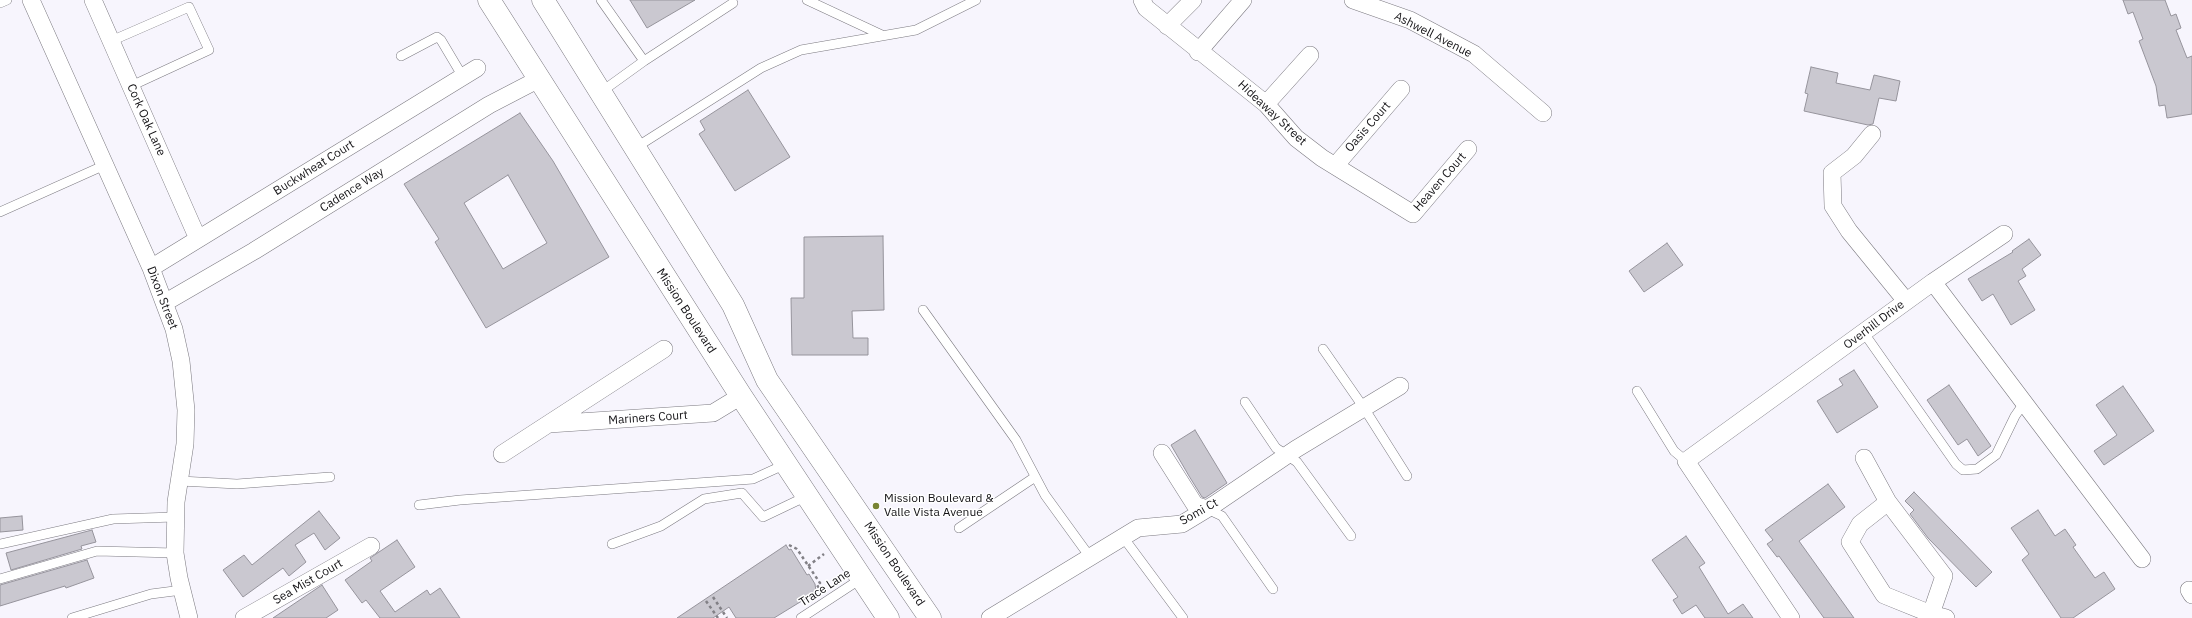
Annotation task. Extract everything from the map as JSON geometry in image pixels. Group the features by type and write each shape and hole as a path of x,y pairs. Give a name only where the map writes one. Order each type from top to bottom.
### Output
{"main road":[{"name":"Mission Boulevard","path":"489,0 741,396 888,618"},
{"name":"Mission Boulevard","path":"543,0 734,305 767,380 930,618"}],"street":[{"name":"Dixon Street","path":"32,0 166,302 182,361 186,393 186,427 175,517 175,553 189,618"},
{"name":"Cork Oak Lane","path":"93,0 198,239"},
{"name":"Hideaway Street","path":"1142,0 1146,8 1167,26 1198,52 1242,83 1266,104 1296,138 1335,166 1413,214"},
{"path":"1167,26 1194,0"},
{"path":"1198,52 1243,0"},
{"name":"Ashwell Avenue","path":"1353,0 1410,20 1474,54 1543,113"},
{"path":"1266,104 1310,55"},
{"name":"Buckwheat Court","path":"151,268 477,68"},
{"name":"Cadence Way","path":"166,302 254,251 489,105 539,79"},
{"name":"Oasis Court","path":"1335,166 1402,88"},
{"path":"1872,134 1854,156 1832,173 1833,206 1849,231 1906,301"},
{"name":"Heaven Court","path":"1413,214 1468,150"},
{"name":"Overhill Drive","path":"1686,461 1906,301 2004,234"},
{"path":"1933,282 2142,559"},
{"name":"Mariners Court","path":"502,454 664,350"},
{"name":"Somi Ct","path":"990,618 1138,528 1182,524 1207,509 1288,454 1400,386"},
{"name":"Mariners Court","path":"549,424 713,413 741,396"},
{"path":"1162,453 1195,505 1207,509"},
{"path":"1864,458 1888,502 1944,576 1938,616 1884,595 1850,542 1860,524 1888,502"},
{"path":"1686,461 1791,618"},
{"name":"Sea Mist Court","path":"244,618 371,546"}],"lane":[{"path":"0,3 7,0"},
{"path":"600,0 644,61"},
{"path":"807,0 882,35"},
{"path":"635,148 761,68 800,50 916,30 976,0"},
{"path":"601,92 644,61 733,3"},
{"path":"111,41 189,8 210,50 131,86"},
{"path":"401,56 437,37 441,40 463,77"},
{"path":"0,212 105,165"},
{"path":"923,310 1016,440 1045,495 1090,557"},
{"path":"1864,333 1956,464 1963,470 1977,469 1996,455 2015,416 2024,403"},
{"path":"1323,349 1364,408 1407,476"},
{"path":"1637,391 1674,451 1686,461"},
{"path":"1245,402 1276,448 1288,454 1298,462 1351,536"},
{"path":"419,506 460,500 752,479 786,464"},
{"path":"180,481 237,484 330,477"},
{"path":"960,528 1035,477"},
{"path":"612,544 661,526 704,499 742,493 763,517 807,496"},
{"path":"1207,509 1222,516 1273,589"},
{"path":"0,544 113,519 175,517"},
{"path":"1123,537 1183,618"},
{"path":"0,579 97,551 175,553"},
{"name":"Trace Lane","path":"801,618 862,578"},
{"path":"72,618 151,594 182,590"}],"path":[{"path":"789,545 796,549 820,583 817,585 822,593"},
{"path":"808,566 826,552"},
{"path":"713,596 727,618"},
{"path":"706,601 718,618"}],"building":[{"path":"630,0 695,0 647,28"},
{"path":"2123,0 2165,0 2171,16 2176,14 2181,28 2176,30 2187,58 2192,56 2192,114 2167,118 2165,105 2159,106 2156,86 2139,41 2143,39 2133,12 2128,14"},
{"path":"1811,67 1838,73 1836,83 1870,90 1874,75 1900,81 1896,101 1879,98 1873,124 1868,125 1804,111 1808,94 1805,93"},
{"path":"748,90 790,157 735,191 699,134 705,130 700,121"},
{"path":"520,113 553,161 609,257 486,328 435,242 439,239 404,184","holes":["508,175 547,243 503,269 464,203"]},
{"path":"883,236 884,310 852,311 853,338 868,338 868,355 792,355 791,298 804,298 804,237"},
{"path":"2029,239 2041,255 2022,269 2026,276 2018,281 2035,310 2011,325 1993,294 1982,301 1968,279 2013,252 2012,251"},
{"path":"1667,243 1683,265 1644,292 1629,271"},
{"path":"1854,370 1878,407 1837,433 1817,401 1843,385 1839,379"},
{"path":"1949,385 1991,446 1978,456 1967,439 1958,445 1927,400"},
{"path":"2123,386 2154,431 2104,465 2094,451 2117,435 2096,405"},
{"path":"1195,430 1227,483 1205,498 1202,497 1171,445"},
{"path":"1828,484 1845,507 1799,541 1854,618 1824,618 1779,556 1777,557 1767,544 1773,540 1765,530"},
{"path":"1914,492 1992,572 1976,587 1928,538 1910,514 1914,510 1905,501"},
{"path":"2038,510 2055,536 2065,529 2076,545 2073,547 2095,578 2104,572 2115,589 2073,618 2061,618 2022,560 2029,554 2011,528"},
{"path":"319,511 340,538 325,550 314,533 295,545 306,562 289,576 283,568 243,597 223,570 244,555 252,565"},
{"path":"22,516 23,530 0,532 0,518"},
{"path":"92,530 96,542 81,546 82,549 11,570 6,553"},
{"path":"1686,536 1705,563 1699,567 1728,614 1743,604 1753,618 1705,618 1696,605 1682,614 1673,600 1678,597 1652,560"},
{"path":"397,540 415,567 380,591 395,612 427,590 430,595 440,588 460,618 380,618 366,600 362,603 345,580 372,561 370,558"},
{"path":"786,545 789,550 791,549 807,575 809,574 815,584 816,591 805,599 774,618 736,618 729,607 713,618 677,618"},
{"path":"87,560 94,578 66,588 65,586 0,606 0,585"},
{"path":"322,585 338,610 326,618 273,618"}],"place":[{"name":"Mission Boulevard & Valle Vista Avenue","path":"876,506"}]}
